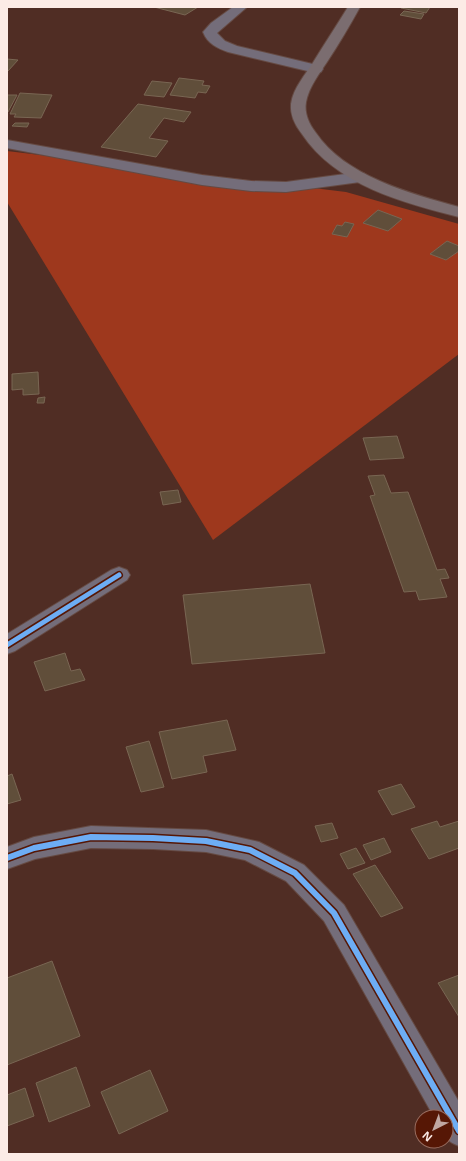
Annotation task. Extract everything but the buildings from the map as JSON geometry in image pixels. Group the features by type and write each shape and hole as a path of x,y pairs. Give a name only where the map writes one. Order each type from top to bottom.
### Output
{"highway":[{"path":"354,7 305,86 298,102 300,119 310,138 331,158 360,177 422,202 459,212"}],"street":[{"path":"241,7 210,32 212,37 220,44 233,49 316,69"},
{"path":"7,144 202,180 251,186 286,187 360,177"},
{"path":"7,644 119,575"},
{"path":"7,858 34,848 90,837 153,838 206,841 250,850 295,872 334,913 459,1131"}],"shaded area":[{"path":"7,151 346,192 459,224 459,354 213,540 7,202"}],"cycle path":[{"path":"7,645 119,575"},
{"path":"7,858 34,848 91,837 153,838 206,841 250,850 295,873 334,913 459,1131"}]}
